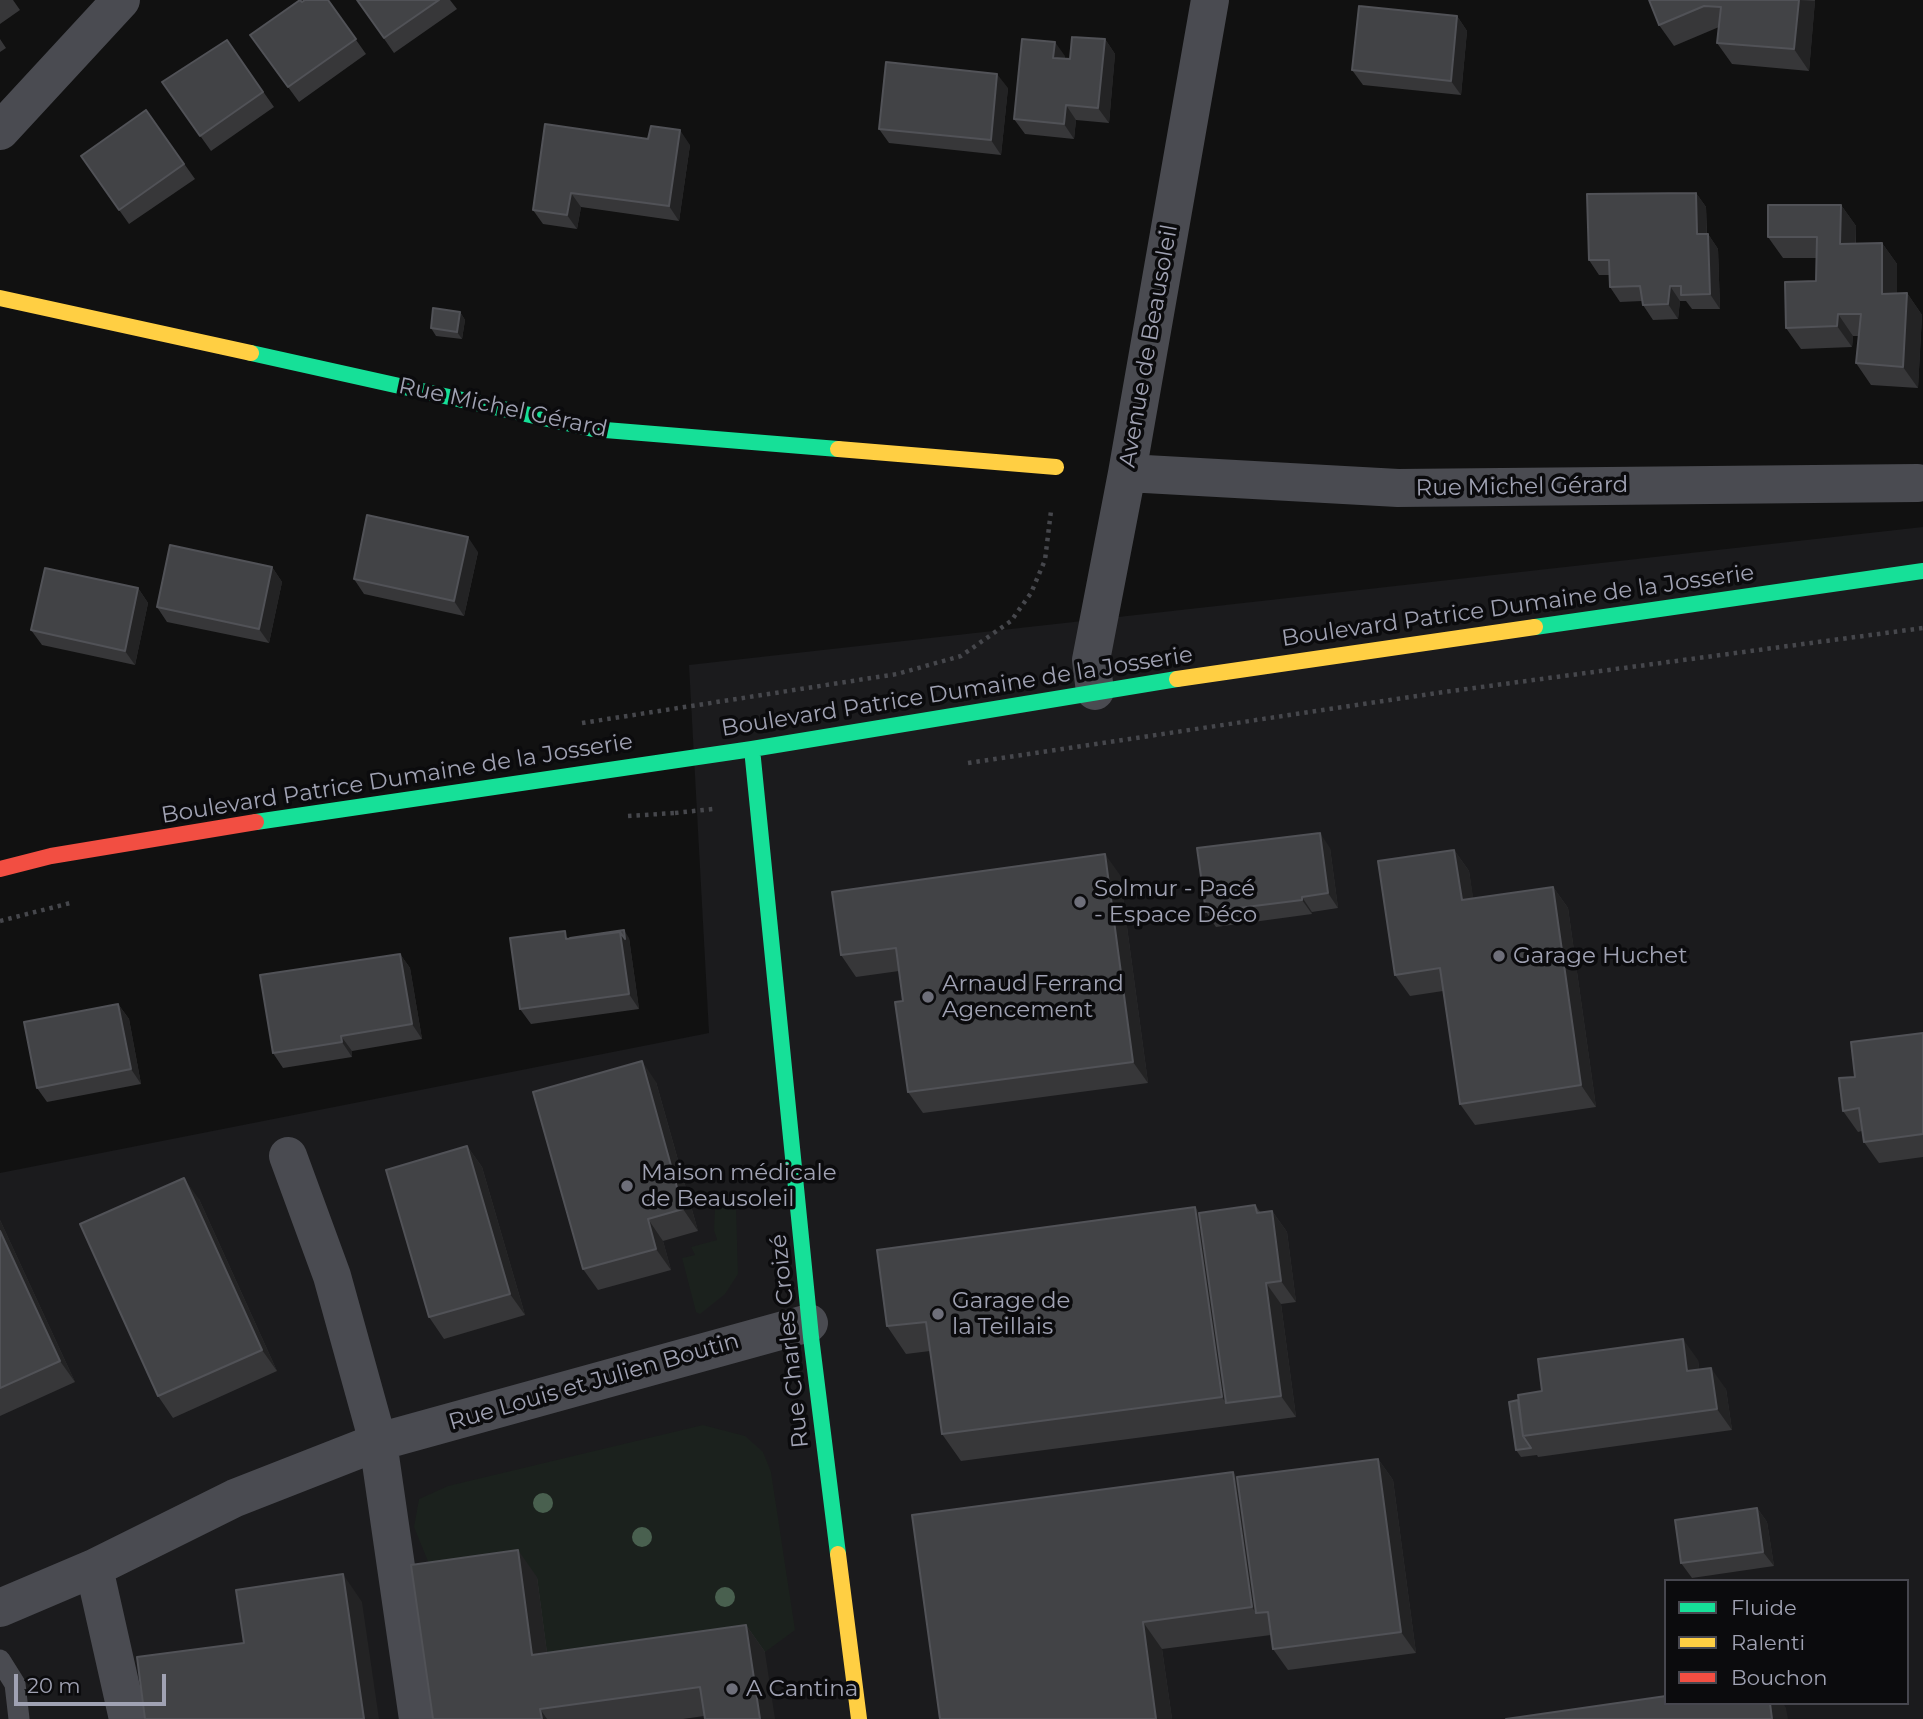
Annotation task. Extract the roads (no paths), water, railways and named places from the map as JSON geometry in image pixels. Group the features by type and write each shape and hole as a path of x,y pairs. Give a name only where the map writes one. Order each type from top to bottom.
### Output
{"street":[{"path":"0,131 121,0"},
{"name":"Avenue de Beausoleil","path":"1094,691 1091,660 1127,473 1210,0"},
{"name":"Rue Michel Gérard","path":"0,298 593,429 1056,467"},
{"name":"Rue Michel Gérard","path":"1127,473 1398,488 1917,483"},
{"name":"Boulevard Patrice Dumaine de la Josserie","path":"0,869 51,856 296,815 752,749 1094,691 1923,571"},
{"name":"Rue Charles Croizé","path":"752,749 810,1322 859,1719"},
{"path":"288,1156 332,1276 378,1442 418,1719"},
{"name":"Rue Louis et Julien Boutin","path":"0,1608 94,1568 235,1498 378,1442 810,1322"},
{"path":"94,1568 128,1719"}],"lane":[{"path":"0,1660 15,1684 19,1719"}],"place":[{"name":"Solmur - Pacé - Espace Déco","path":"1080,902"},
{"name":"Garage Huchet","path":"1499,956"},
{"name":"Arnaud Ferrand Agencement","path":"928,997"},
{"name":"Maison médicale de Beausoleil","path":"627,1186"},
{"name":"Garage de la Teillais","path":"938,1314"},
{"name":"A Cantina","path":"732,1689"}]}
